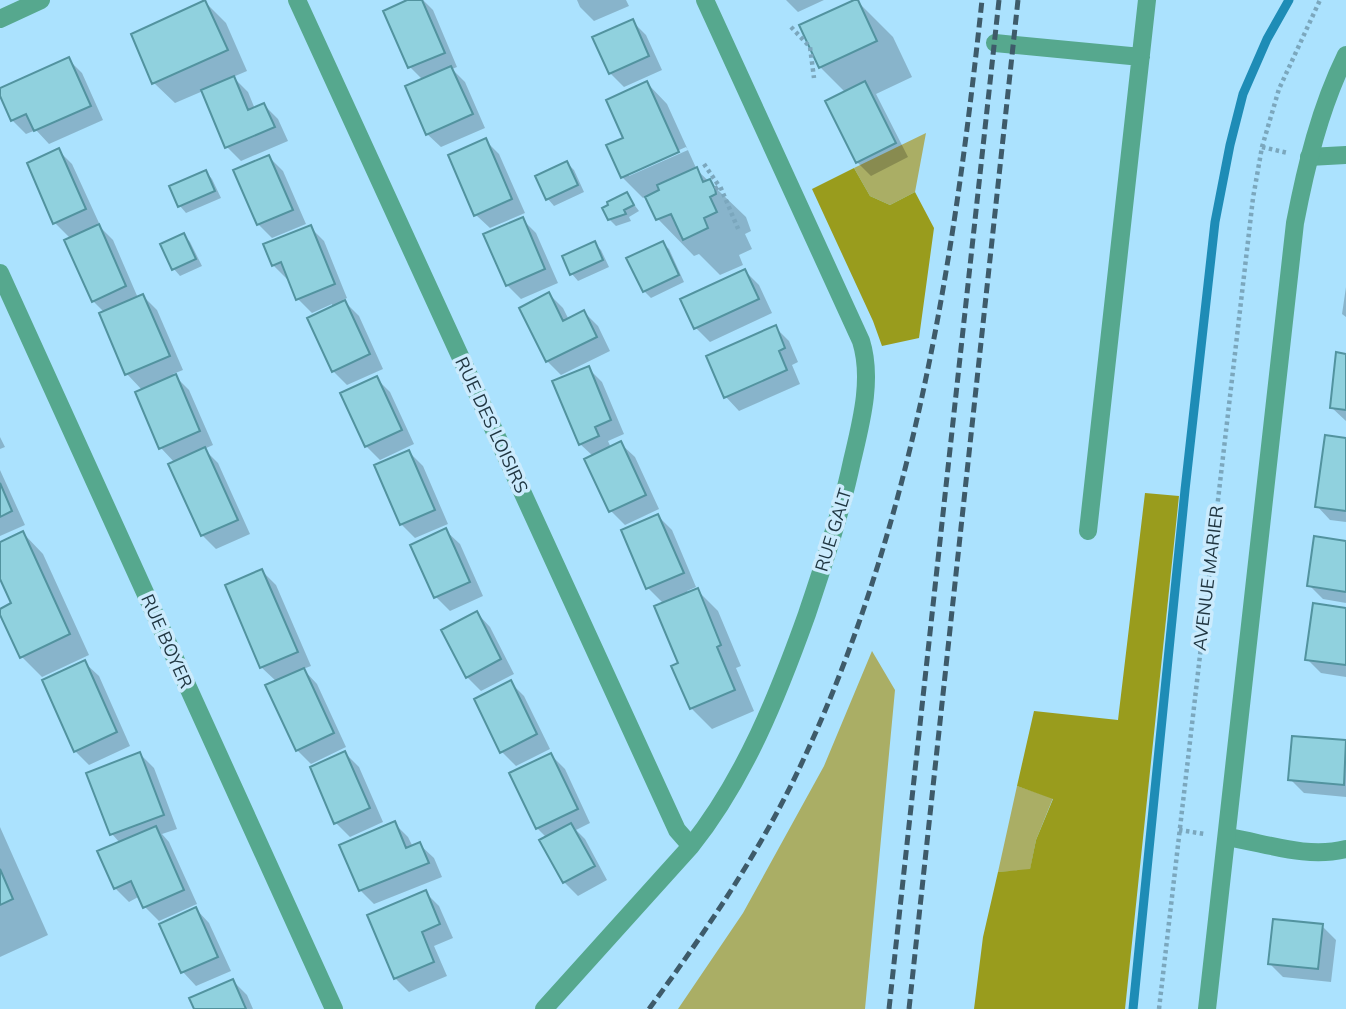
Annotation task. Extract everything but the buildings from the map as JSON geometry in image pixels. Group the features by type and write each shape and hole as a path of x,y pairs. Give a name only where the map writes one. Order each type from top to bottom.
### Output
{"street":[{"path":"0,19 41,0"},
{"name":"RUE DES LOISIRS","path":"297,0 677,830 691,846"},
{"name":"RUE GALT","path":"544,1009 691,846 731,787 789,665 842,506 858,435 866,367 865,354 849,313 705,0"},
{"path":"1088,531 1147,0"},
{"path":"995,44 1141,57"},
{"path":"1207,1009 1295,223 1300,155 1346,55"},
{"path":"1300,155 1346,155"},
{"name":"RUE BOYER","path":"0,273 334,1009"},
{"path":"1227,837 1297,851 1322,853 1346,849"}],"path":[{"name":"AVENUE MARIER","path":"1159,1009 1248,232 1262,147 1279,89 1320,0"},
{"path":"791,27 810,47 814,78"},
{"path":"1262,147 1300,155"},
{"path":"704,164 739,231"},
{"path":"1179,830 1207,834"}],"green space":[{"path":"926,133 915,192 890,205 870,196 854,168"},
{"path":"872,651 895,690 865,1009 678,1009 743,913 824,766"},
{"path":"1017,786 1053,798 1036,840 1030,870 998,872"}],"shaded area":[{"path":"854,168 870,196 890,205 915,192 934,228 919,338 882,346 812,189"},
{"path":"1145,493 1179,496 1125,1009 974,1009 983,937 998,872 1030,869 1036,840 1053,799 1017,786 1034,711 1118,720"}],"waterway":[{"path":"1133,1009 1215,222 1243,94 1267,39 1289,0"}],"railway":[{"path":"649,1009 690,952 766,833 798,771 838,679 871,586 923,394 942,296 958,198 982,0"},
{"path":"889,1009 999,0"},
{"path":"909,1009 1018,0"}]}
